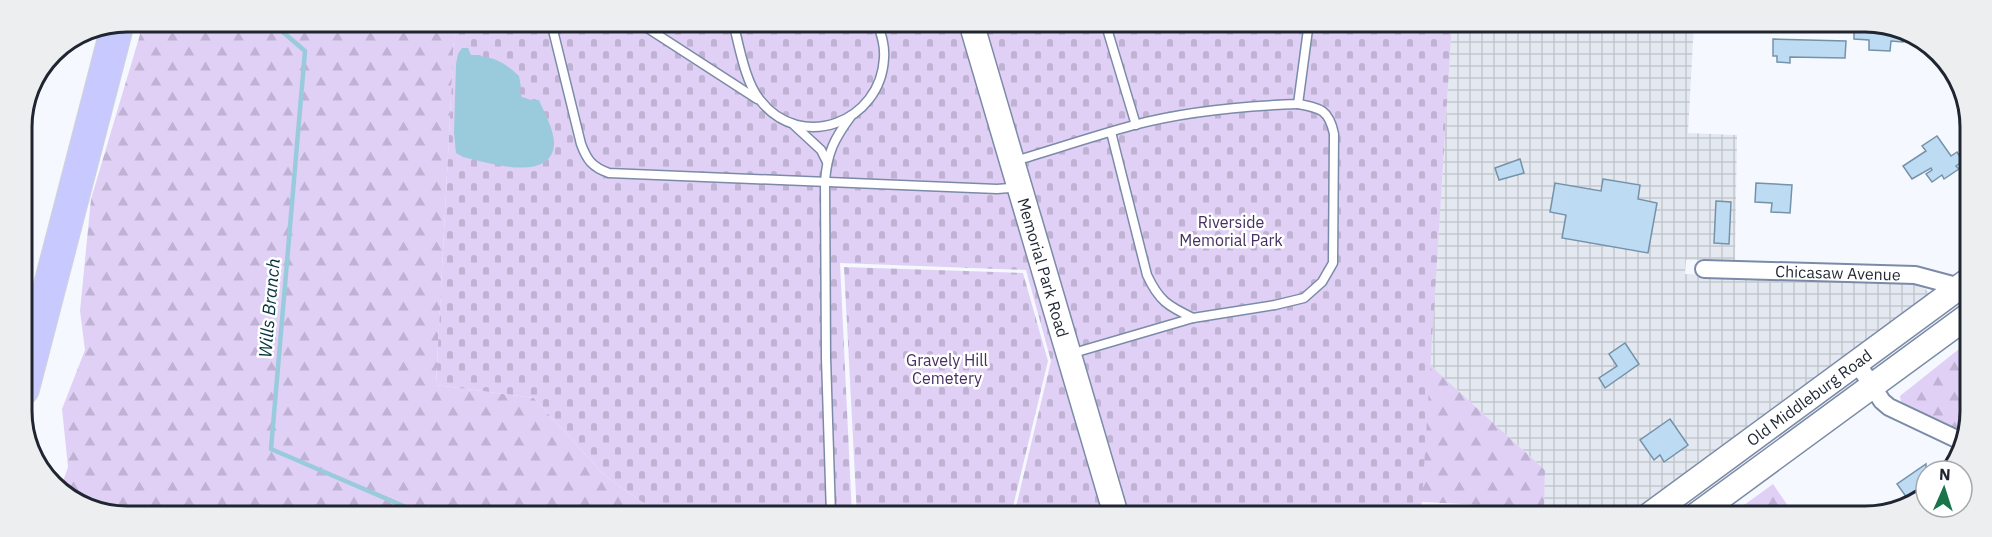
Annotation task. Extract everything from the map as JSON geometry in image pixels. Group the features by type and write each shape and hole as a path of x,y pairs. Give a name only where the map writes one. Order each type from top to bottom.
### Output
{"highway":[{"path":"32,354 116,32"}],"main road":[{"name":"Memorial Park Road","path":"974,32 1113,505"},
{"name":"Old Middleburg Road","path":"1663,505 1960,290"},
{"name":"Old Middleburg Road","path":"1710,505 1960,322"}],"street":[{"name":"Chicasaw Avenue","path":"1704,268 1915,275 1960,285"},
{"path":"1857,363 1882,401 1889,407 1956,439"}],"lane":[{"path":"554,32 586,158 595,168 609,173 1010,188 1016,173 1112,132 1136,125 1194,113 1254,105 1298,104 1323,110 1331,120 1334,134 1333,263 1322,282 1304,298 1193,318 1069,354"},
{"path":"654,32 760,100 770,110 793,124 821,150 827,162"},
{"path":"736,32 752,87 760,100"},
{"path":"793,124 810,128 844,121 869,99 883,70 884,44 880,32"},
{"path":"1108,32 1136,125"},
{"path":"1298,104 1308,32"},
{"path":"831,506 826,358 825,182 832,145 850,116"},
{"path":"1112,132 1147,275 1157,296 1193,318"}],"shaded area":[{"path":"1451,32 1694,32 1688,133 1737,135 1735,261 1686,260 1685,274 1907,280 1919,284 1930,293 1640,505 1543,505 1545,470 1430,365"}],"green space":[{"path":"141,32 454,32 436,385 534,398 604,475 647,506 126,506 108,504 84,496 63,481 68,467 62,409 85,350 80,311 91,199"},
{"name":"Riverside Memorial Park","path":"454,32 1451,32 1422,505 1016,505 1051,361 1026,270 840,263 852,506 647,506 604,475 534,398 436,385"},
{"name":"Gravely Hill Cemetery","path":"844,267 1023,273 1048,361 1013,505 857,506"},
{"path":"1960,348 1958,432 1902,406 1900,396"},
{"path":"1430,365 1545,470 1544,505 1421,502"},
{"path":"1773,484 1787,505 1744,505"}],"water":[{"path":"462,48 468,48 471,55 480,55 507,66 519,76 521,87 519,91 522,97 539,100 554,138 550,156 542,164 530,167 501,166 463,157 456,153 454,133 456,64"}],"building":[{"path":"1854,32 1866,32 1884,33 1903,39 1903,42 1891,41 1890,51 1869,50 1869,40 1854,39"},
{"path":"1773,39 1846,41 1845,58 1790,57 1790,63 1777,62 1777,56 1773,56"},
{"path":"1937,136 1951,156 1957,152 1960,156 1960,163 1956,166 1959,169 1944,179 1942,175 1932,182 1926,174 1932,170 1931,168 1912,179 1903,166 1926,151 1922,146"},
{"path":"1520,159 1524,173 1499,180 1495,168"},
{"path":"1603,179 1640,185 1638,199 1657,203 1648,253 1562,238 1566,215 1550,212 1555,183 1601,191"},
{"path":"1756,183 1792,185 1790,213 1771,212 1772,203 1755,202"},
{"path":"1716,201 1731,202 1729,244 1714,243"},
{"path":"1625,343 1639,364 1605,388 1599,378 1617,366 1609,354"},
{"path":"1670,419 1688,445 1664,462 1660,455 1654,460 1640,440"},
{"path":"1914,472 1914,492 1906,496 1897,484"}],"waterway":[{"name":"Wills Branch","path":"283,32 305,51 271,449 403,506"}]}
